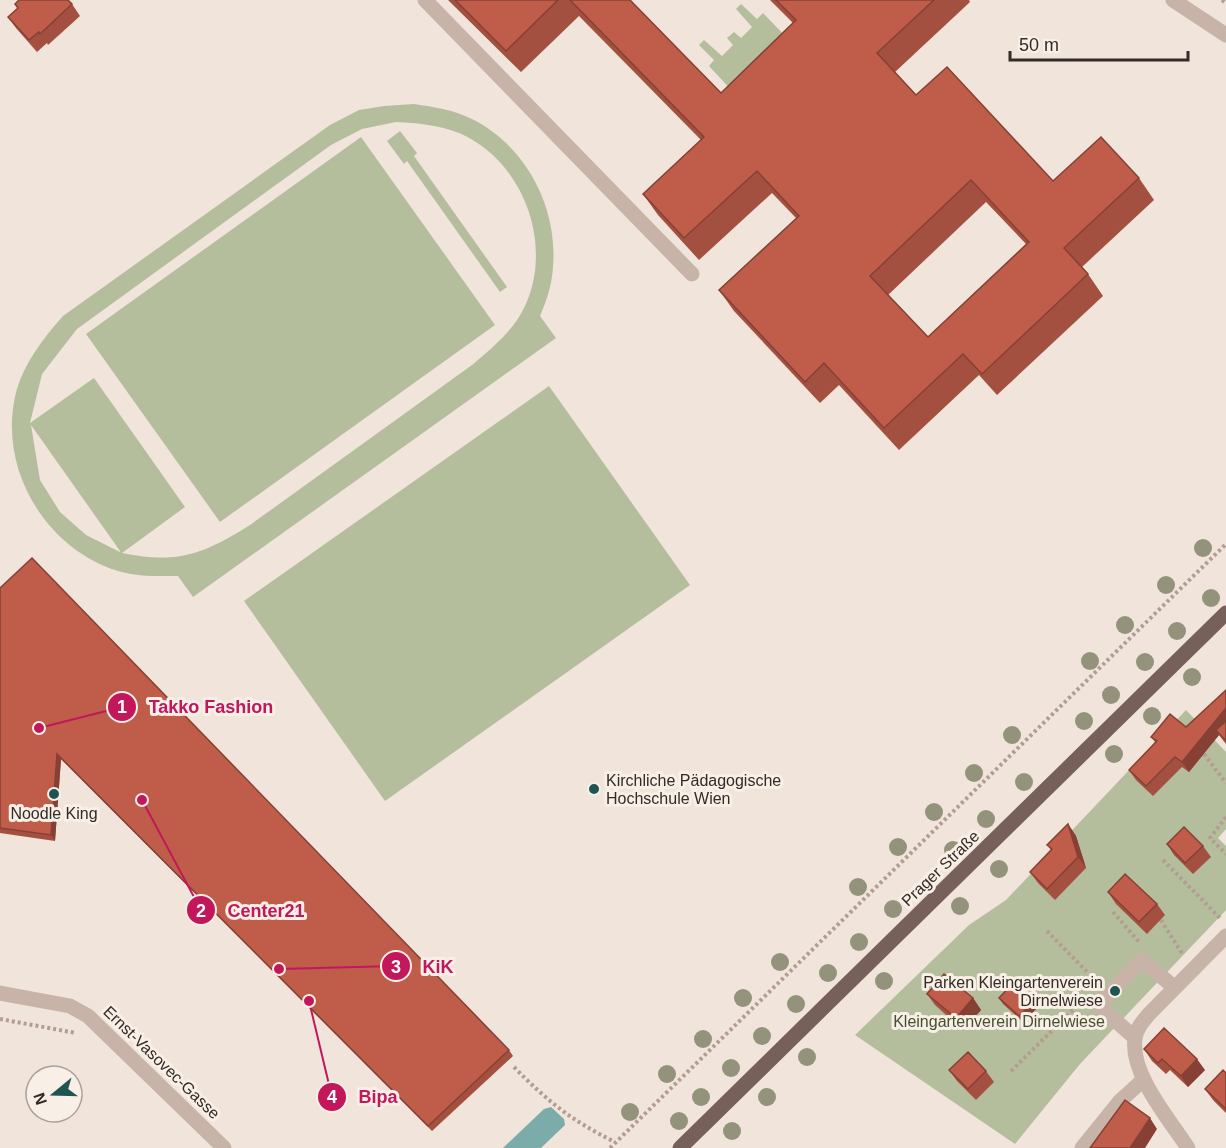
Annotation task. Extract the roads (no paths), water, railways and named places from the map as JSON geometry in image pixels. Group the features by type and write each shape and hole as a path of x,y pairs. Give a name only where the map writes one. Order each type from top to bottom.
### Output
{"main road":[{"name":"Prager Straße","path":"680,1148 1226,613"}],"street":[{"path":"425,0 692,274"},
{"path":"1173,0 1226,35"},
{"path":"1188,1148 1143,1080 1137,1061 1135,1038 1144,1021 1226,936"},
{"path":"1135,1038 1103,1000 1142,960 1175,988"},
{"name":"Ernst-Vasovec-Gasse","path":"0,993 70,1006 88,1016 224,1148"},
{"path":"1082,1148 1120,1101 1143,1080"}],"water":[{"path":"551,1107 564,1119 565,1125 541,1148 503,1148 544,1109"}],"place":[{"name":"Takko Fashion","path":"39,728"},
{"name":"Kirchliche Pädagogische Hochschule Wien","path":"594,789"},
{"name":"Noodle King","path":"54,794"},
{"name":"Center21","path":"142,800"},
{"name":"KiK","path":"279,969"},
{"name":"Parken Kleingartenverein Dirnelwiese","path":"1115,991"},
{"name":"Bipa","path":"309,1001"}],"park label":[{"name":"Kleingartenverein Dirnelwiese","path":"999,1021"}]}
